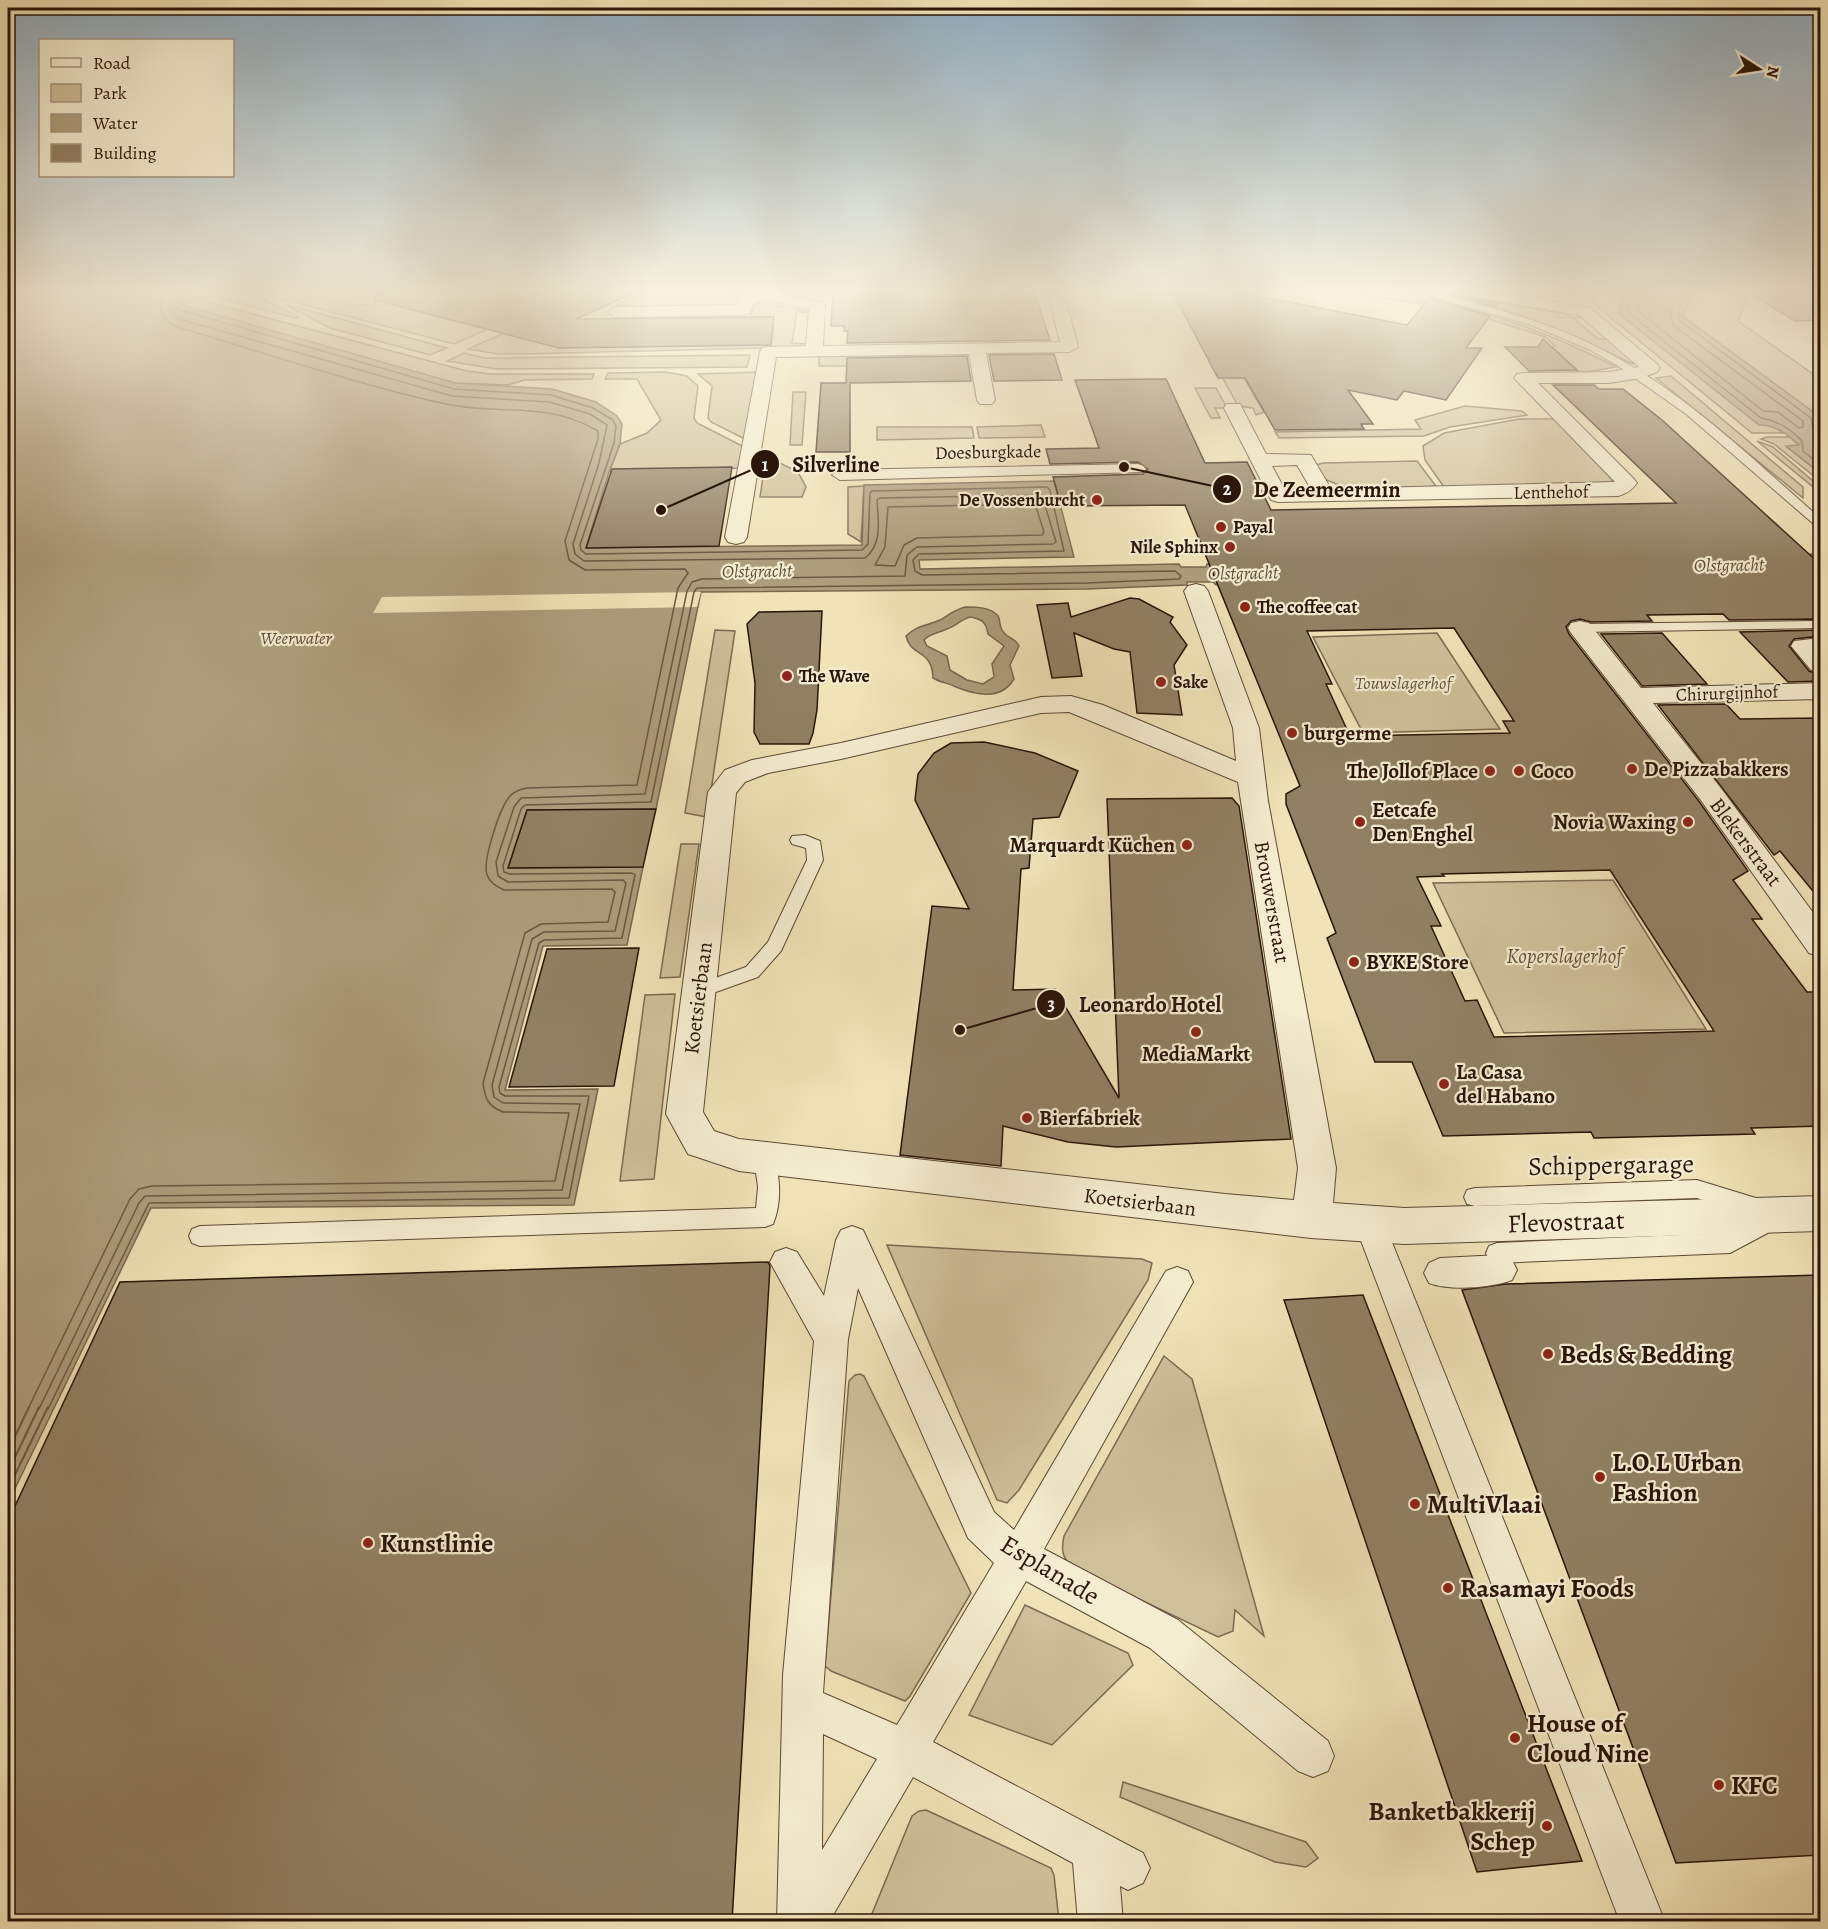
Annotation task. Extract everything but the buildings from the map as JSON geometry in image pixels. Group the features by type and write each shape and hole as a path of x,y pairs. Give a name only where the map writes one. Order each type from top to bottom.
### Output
{"street":[{"path":"736,537 763,381"},
{"path":"983,381 986,400"},
{"name":"Lenthehof","path":"1233,408 1278,496 1618,490 1627,483 1525,381"},
{"path":"1260,460 1304,459 1324,495"},
{"name":"Doesburgkade","path":"840,475 1138,469"},
{"name":"Brouwerstraat","path":"1196,591 1246,728 1250,777 1317,1168 1311,1220"},
{"name":"Blekerstraat","path":"1580,628 1816,931"},
{"path":"1817,635 1803,646 1821,664"},
{"name":"Chirurgijnhof","path":"1634,696 1821,691"},
{"name":"Koetsierbaan","path":"1250,777 1094,711 1071,704 1041,705 841,752 762,766 735,776 722,792 684,1114 700,1143 739,1155 1311,1220"},
{"name":"Flevostraat","path":"1311,1220 1404,1227 1821,1214"},
{"path":"1370,1224 1643,1922"},
{"name":"Esplanade","path":"831,1339 852,1240 981,1525 1009,1551 1019,1557 1164,1634 1313,1756"},
{"path":"786,1262 831,1339 802,1704 798,1922"},
{"path":"1440,1273 1499,1262"},
{"path":"804,1922 1178,1282"},
{"path":"802,1704 905,1750 1111,1859 1101,1922"}],"lane":[{"path":"1646,381 1693,415 1821,524"},
{"path":"1580,628 1817,635"},
{"path":"699,992 752,972 775,946 815,860 814,845 805,840 798,840"},
{"path":"201,1236 765,1217 770,1188 764,1158"},
{"name":"Schippergarage","path":"1475,1197 1697,1189 1778,1215"},
{"path":"1499,1262 1730,1243 1778,1215"}],"green space":[{"path":"448,381 521,381 508,385"},
{"path":"638,381 693,381 698,386 694,418 697,423 746,448 743,468 609,472 620,444 647,433 661,420"},
{"path":"706,381 759,381 749,441 711,422 708,418 712,386"},
{"path":"1224,381 1246,381 1264,412 1256,415 1253,408 1238,406"},
{"path":"1660,381 1677,381 1803,487 1803,498"},
{"path":"1688,381 1712,381 1783,433 1752,433"},
{"path":"1771,381 1820,381 1820,417"},
{"path":"1195,388 1216,388 1227,408 1215,408 1220,418 1211,418"},
{"path":"793,392 806,392 802,445 790,445"},
{"path":"1465,406 1522,411 1527,415 1450,427 1424,436 1279,438 1275,432 1421,429 1415,420"},
{"path":"1519,419 1556,419 1613,479 1608,485 1446,490 1425,460 1423,446 1444,433"},
{"path":"1041,425 1045,437 979,438 977,427"},
{"path":"877,427 972,427 974,438 877,440"},
{"path":"1790,437 1800,446 1787,447 1820,473 1820,481 1774,444 1761,439"},
{"path":"1757,441 1773,447 1820,487 1812,486"},
{"path":"766,456 798,472 806,487 802,497 760,497"},
{"path":"1417,461 1436,486 1353,491 1322,478 1316,465 1323,463"},
{"path":"864,486 861,542 848,534 848,487"},
{"path":"715,630 735,631 707,817 685,813"},
{"name":"Touwslagerhof","path":"1437,633 1500,729 1363,733 1313,637"},
{"path":"681,844 699,844 680,977 660,978"},
{"name":"Koperslagerhof","path":"1613,880 1706,1029 1504,1033 1433,883"},
{"path":"675,994 654,1179 620,1181 645,995"},
{"path":"887,1245 1142,1259 1152,1263 1148,1280 1019,1490 1007,1503 997,1500"},
{"path":"1164,1356 1192,1379 1264,1636 1235,1610 1233,1631 1218,1637 1072,1567 1064,1556 1064,1536"},
{"path":"855,1375 864,1376 971,1593 905,1701 831,1671 825,1666 849,1381"},
{"path":"1025,1605 1128,1653 1133,1665 1052,1745 969,1715"},
{"path":"1123,1782 1306,1842 1318,1858 1306,1867 1275,1862 1120,1797"},
{"path":"926,1810 1051,1868 1054,1875 1059,1921 869,1921 912,1816 919,1811"}],"water":[{"name":"Weerwater","path":"8,381 448,381 552,389 596,402 617,416 622,424 620,444 586,548 862,545 864,485 1054,481 1074,557 919,560 920,569 1179,564 1181,567 1206,567 1207,564 1812,554 1820,556 1820,574 1216,585 1213,582 1187,582 1187,585 1087,589 701,592 656,809 527,810 508,868 643,867 627,945 543,946 505,1090 598,1089 574,1205 151,1208 8,1503"},
{"path":"1704,381 1771,381 1820,417 1820,424 1815,424 1820,428 1820,473 1786,446 1799,445 1790,437 1776,428 1759,425"},
{"path":"966,607 983,608 995,613 1004,633 1016,641 1019,646 1010,665 1014,679 1002,691 980,694 936,680 933,678 929,662 912,648 906,636 922,626","holes":["970,617 983,622 988,634 1004,646 992,664 994,677 983,684 967,680 950,670 947,656 927,646 924,640"]}],"pier":[{"path":"701,592 697,607 373,613 382,597"}],"place":[{"name":"De Zeemeermin","path":"1124,467"},
{"name":"De Vossenburcht","path":"1097,500"},
{"name":"Silverline","path":"661,510"},
{"name":"Payal","path":"1221,527"},
{"name":"Nile Sphinx","path":"1230,547"},
{"name":"The coffee cat","path":"1245,607"},
{"name":"The Wave","path":"787,676"},
{"name":"Sake","path":"1161,682"},
{"name":"burgerme","path":"1292,733"},
{"name":"De Pizzabakkers","path":"1632,769"},
{"name":"The Jollof Place","path":"1490,771"},
{"name":"Coco","path":"1519,771"},
{"name":"Eetcafe Den Enghel","path":"1360,822"},
{"name":"Novia Waxing","path":"1688,822"},
{"name":"Marquardt Küchen","path":"1187,845"},
{"name":"BYKE Store","path":"1354,962"},
{"name":"Leonardo Hotel","path":"960,1030"},
{"name":"MediaMarkt","path":"1196,1032"},
{"name":"La Casa del Habano","path":"1444,1084"},
{"name":"Bierfabriek","path":"1027,1118"},
{"name":"Beds & Bedding","path":"1548,1354"},
{"name":"L.O.L Urban Fashion","path":"1600,1477"},
{"name":"MultiVlaai","path":"1415,1504"},
{"name":"Kunstlinie","path":"368,1543"},
{"name":"Rasamayi Foods","path":"1448,1588"},
{"name":"House of Cloud Nine","path":"1515,1738"},
{"name":"KFC","path":"1719,1785"},
{"name":"Banketbakkerij Schep","path":"1547,1826"}],"water label":[{"name":"Olstgracht","path":"1729,565"},
{"name":"Olstgracht","path":"757,571"},
{"name":"Olstgracht","path":"1243,573"}]}
